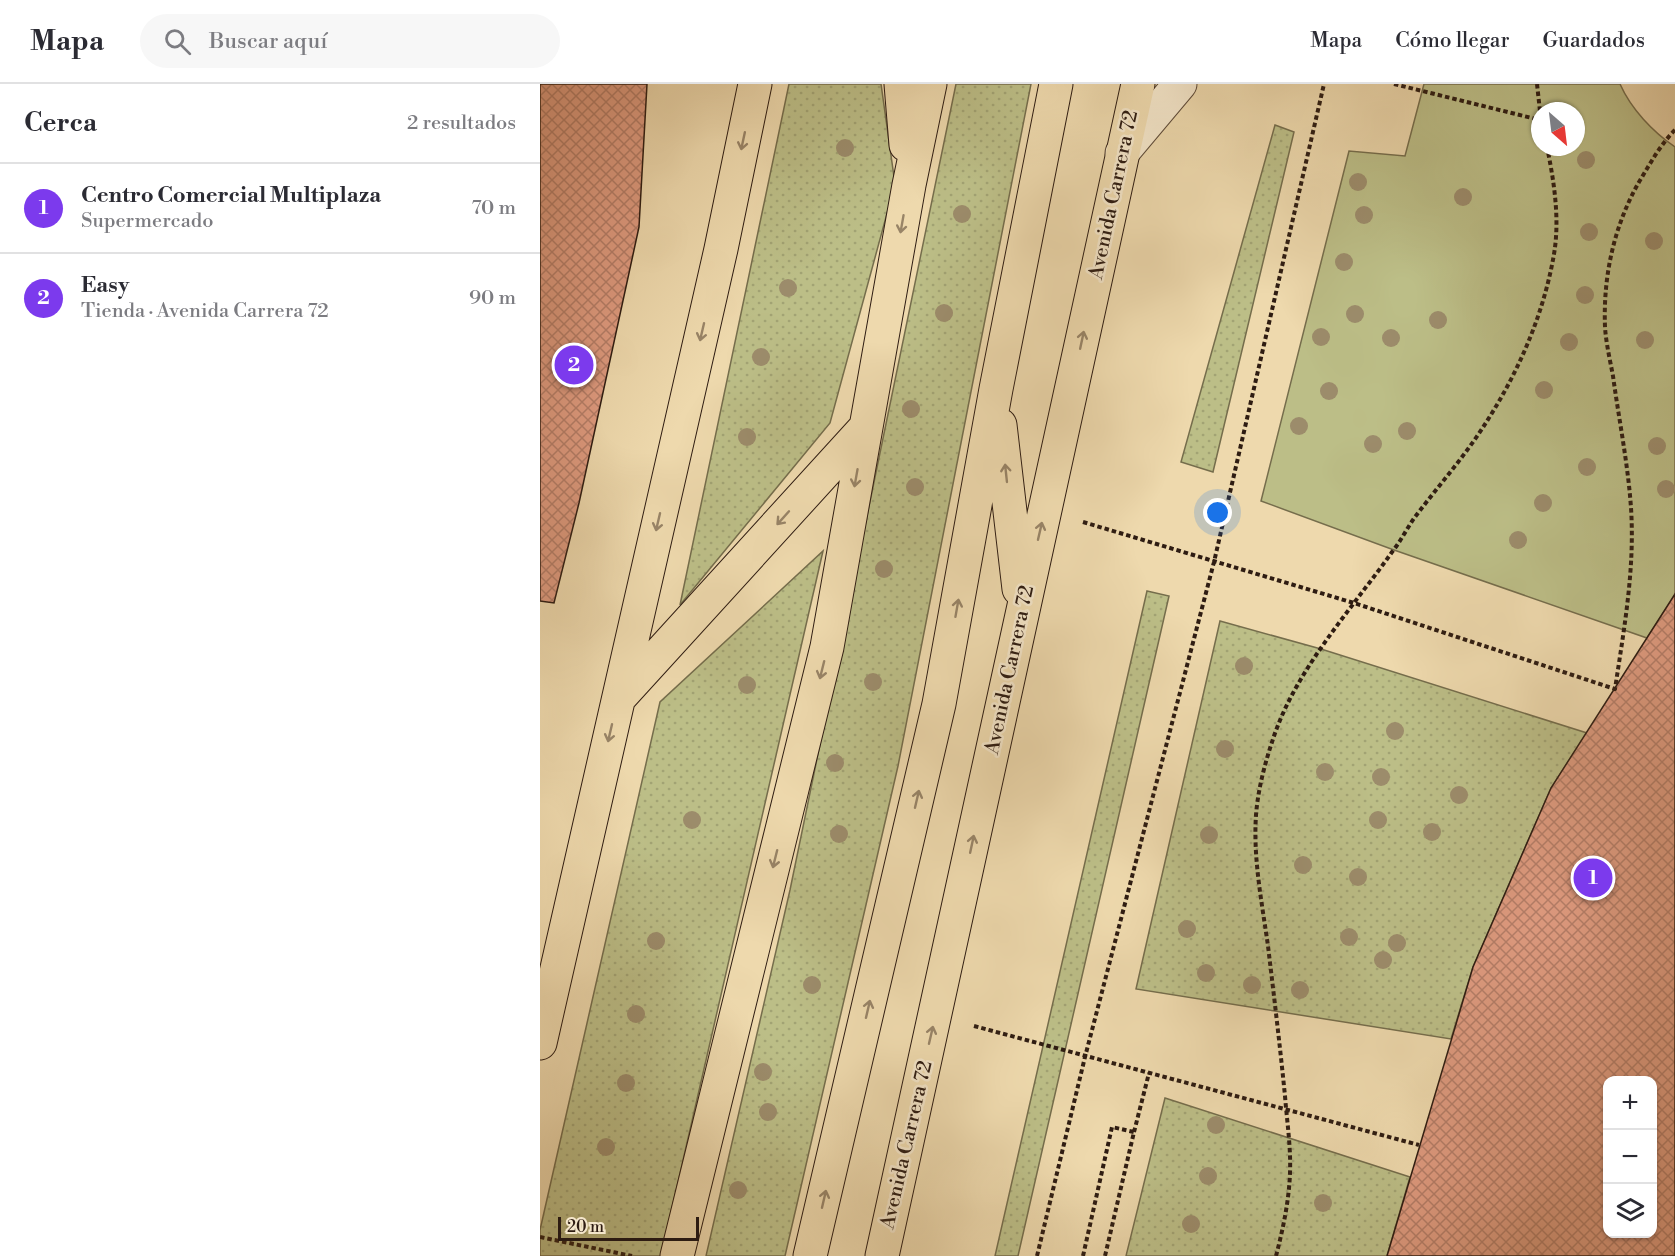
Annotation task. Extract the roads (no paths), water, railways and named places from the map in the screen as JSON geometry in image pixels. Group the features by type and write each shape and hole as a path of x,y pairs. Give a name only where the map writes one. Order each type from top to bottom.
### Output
{"highway":[{"path":"540,1043 721,249 755,84"},
{"path":"901,84 909,185"},
{"path":"678,1256 827,647 909,185 930,84"},
{"path":"810,1256 939,704 996,389 1056,84"},
{"name":"Avenida Carrera 72","path":"882,1256 1138,84"},
{"path":"996,389 1022,614"},
{"path":"617,700 865,428"}],"street":[{"path":"1122,153 1180,84"}],"place":[{"name":"Easy","path":"574,365"},
{"name":"Centro Comercial Multiplaza","path":"1593,878"}]}
